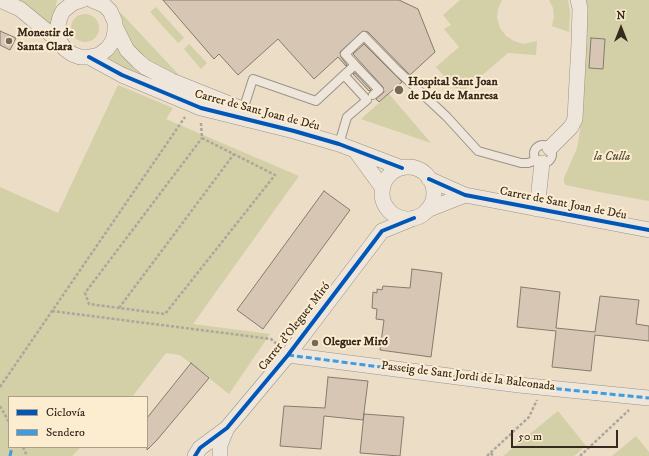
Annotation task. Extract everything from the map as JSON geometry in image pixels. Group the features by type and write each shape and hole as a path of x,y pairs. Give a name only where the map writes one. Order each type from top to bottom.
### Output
{"street":[{"name":"Carrer de Sant Joan de Déu","path":"0,0 20,9 60,42 65,49 72,54 80,57 89,57 122,76 197,107 294,131 339,144 402,168"},
{"path":"60,42 58,36 58,23 67,3 82,0"},
{"path":"550,148 571,127 575,120 580,8 578,0"},
{"name":"Carrer de Sant Joan de Déu","path":"98,2 112,14 115,26 127,50 145,67 172,81 294,131"},
{"path":"89,57 99,55 107,49 114,36 115,26"},
{"path":"355,150 382,187"},
{"path":"536,209 540,161"},
{"path":"410,167 424,173 429,179 433,186 434,195 432,203 420,214 407,219 393,214 387,209 382,195 382,187 389,175 395,170 410,167"},
{"name":"Carrer de Sant Joan de Déu","path":"429,179 465,195 649,230"},
{"path":"384,203 382,231 465,195"},
{"name":"Carrer d'Oleguer Miró","path":"195,456 200,448 227,428 288,355 382,231"},
{"name":"Passeig de Sant Jordi de la Balconada","path":"288,355 543,387 646,398"},
{"name":"Carrer d'Oleguer Miró","path":"220,456 220,445 227,428"}],"lane":[{"path":"373,96 379,90 345,54 364,36 398,71 447,117 478,151 521,163 528,163 548,161 551,159 552,153 550,148 545,145 538,147 535,152 540,161"},
{"path":"226,114 243,110 253,79 316,101 356,65"},
{"path":"339,144 347,117 367,100 344,75"}],"path":[{"path":"197,107 202,138 85,293 89,304 165,314 275,175 202,138"},
{"path":"0,387 52,311 197,107"},
{"path":"119,308 234,154"},
{"path":"52,311 271,339 288,355"},
{"path":"487,456 529,417 543,387"},
{"path":"580,456 646,398"},
{"path":"0,406 8,420"},
{"path":"491,453 494,456"}],"green space":[{"path":"16,0 57,0 52,27"},
{"path":"460,0 502,0 498,9 497,18 500,28 506,36 514,41 523,44 537,41 536,55 508,53 466,89 454,88 436,67 459,47 444,29 451,25 443,15"},
{"path":"549,0 568,0 570,11 569,32 552,26 554,17 553,8"},
{"name":"la Culla","path":"585,0 649,0 649,201 594,191 566,185 564,183 564,178 577,148 583,104"},
{"path":"156,7 184,38 178,43 150,12"},
{"path":"120,12 179,75 166,72 148,64 128,40"},
{"path":"85,14 95,18 99,28 95,38 85,42 75,38 71,28 75,18"},
{"path":"189,44 207,63 201,69 184,49"},
{"path":"115,45 131,65 184,97 103,58"},
{"path":"118,85 173,108 166,119 299,176 193,324 270,334 229,394 180,355 166,353 133,396 8,396 8,448 80,448 72,456 0,456 0,187 58,213"},
{"path":"389,94 431,143 361,119"},
{"path":"558,411 586,446 574,456 503,456"},
{"path":"636,436 649,452 649,456 612,456"}],"building":[{"path":"163,0 399,0 418,9 435,52 410,75 368,32 363,31 340,52 341,57 347,65 346,66 338,57 314,79 278,39 238,75 219,54 214,59"},
{"name":"Monestir de Santa Clara","path":"0,31 16,38 10,50 0,45"},
{"path":"591,38 605,39 603,69 589,68"},
{"path":"364,44 402,82 379,102 376,99 384,92 383,87 353,54"},
{"path":"355,73 371,90 369,91 353,74"},
{"path":"324,191 350,210 263,329 237,310"},
{"path":"412,269 442,273 431,357 380,350 384,320 376,319 377,309 372,308 373,292 377,293 377,289 382,290 383,286 410,288"},
{"path":"521,287 560,292 556,328 595,332 600,296 639,300 636,324 649,326 649,341 595,335 591,371 552,367 556,331 517,327"},
{"path":"191,363 209,378 147,450 148,417"},
{"path":"328,377 368,381 363,420 324,416 321,449 280,446 284,406 325,408"},
{"path":"364,414 404,417 400,456 360,453"}],"marked path":[{"path":"288,355 519,385 649,398"},
{"path":"10,456 12,448"}],"cycle path":[{"path":"89,57 122,75 201,108 294,131 339,144 402,168"},
{"path":"429,179 465,195 649,230"},
{"path":"195,456 200,448 227,428 288,355 382,231 414,218"}],"place":[{"name":"Monestir de Santa Clara","path":"9,41"},
{"name":"Hospital Sant Joan de Déu de Manresa","path":"399,90"},
{"name":"Oleguer Miró","path":"315,343"}]}
